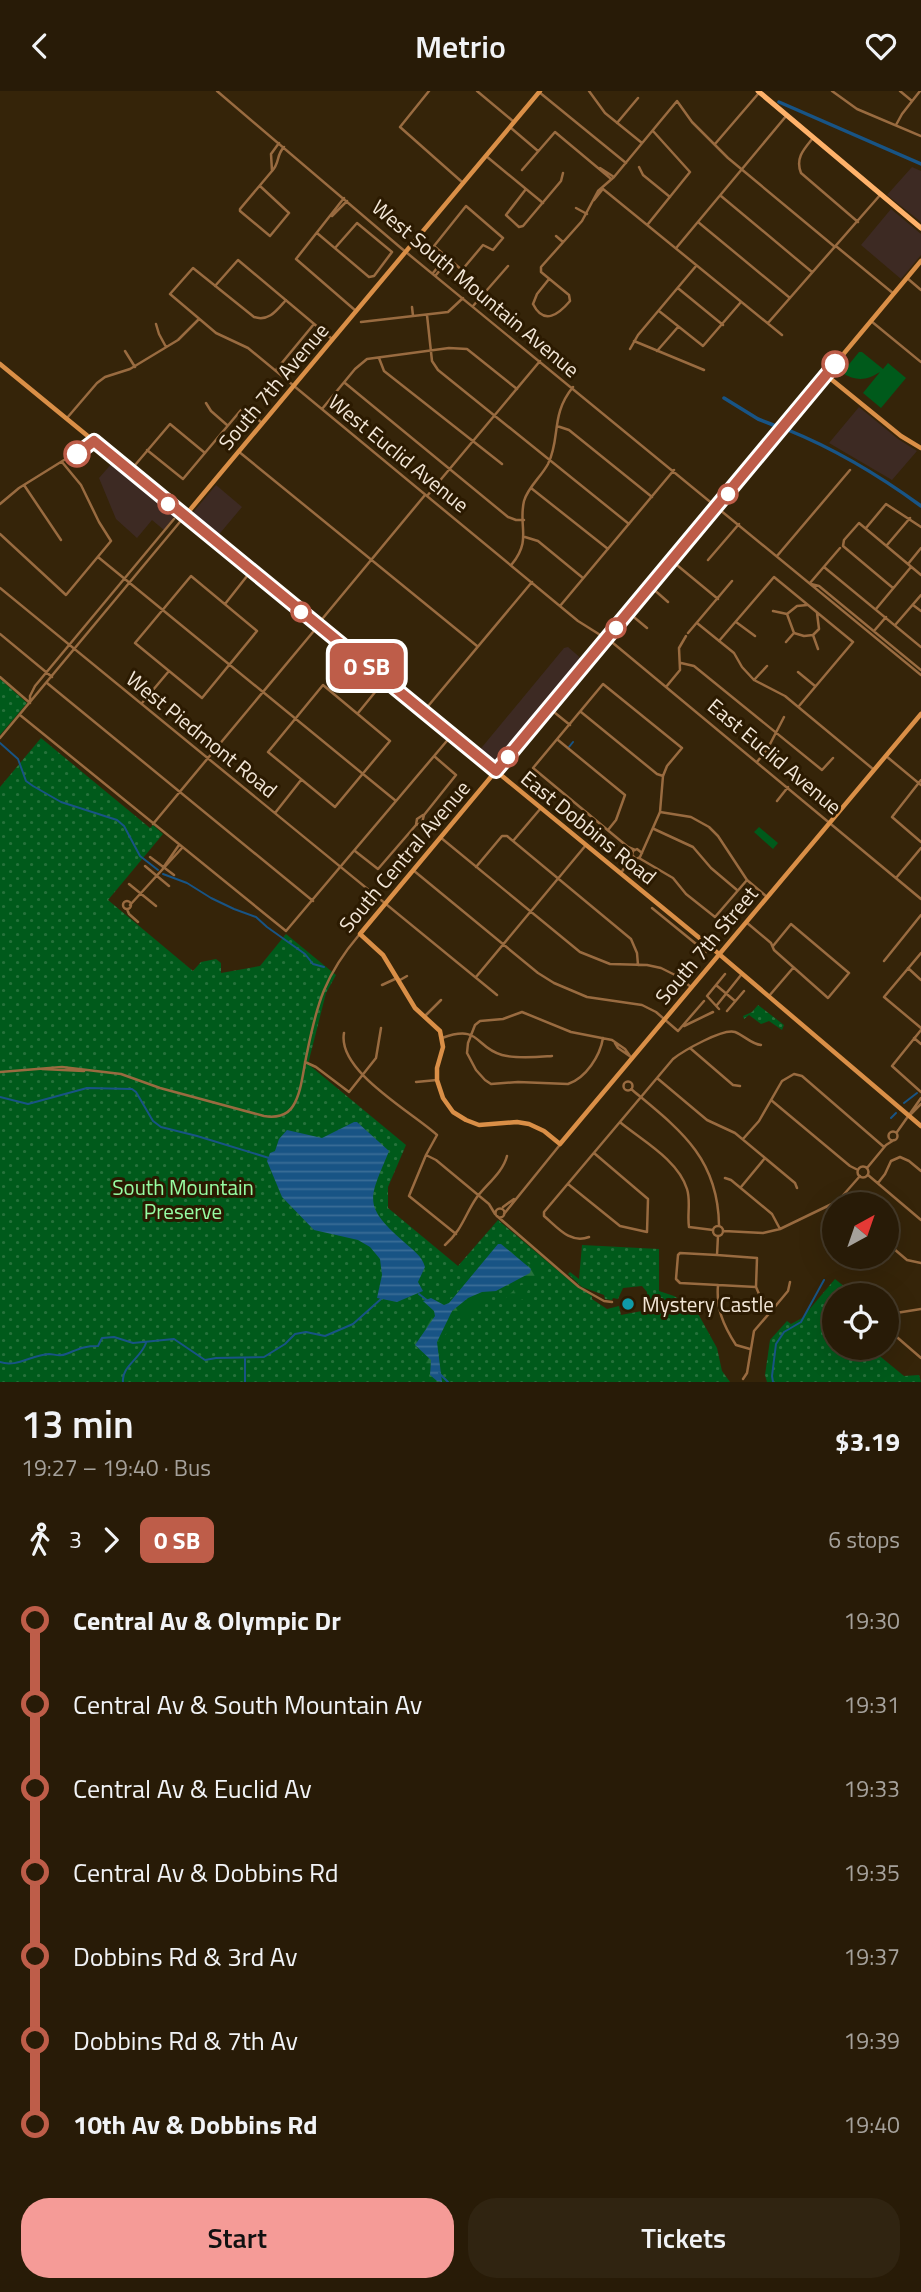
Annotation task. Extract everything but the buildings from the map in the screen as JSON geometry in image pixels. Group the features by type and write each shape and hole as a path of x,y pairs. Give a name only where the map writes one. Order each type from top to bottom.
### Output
{"main road":[{"path":"759,91 921,227"},
{"name":"South 7th Avenue","path":"184,517 540,92"},
{"name":"South Central Avenue","path":"360,934 921,261"},
{"name":"East Dobbins Road","path":"0,364 703,940 909,1116"},
{"path":"826,375 901,436 921,448"},
{"name":"South 7th Street","path":"560,1145 921,714"},
{"path":"360,934 383,954 410,1000 440,1031 442,1038 437,1080 447,1105 466,1120 484,1125 517,1122 529,1124 544,1131 560,1145"},
{"path":"909,1116 921,1126"}],"street":[{"name":"West South Mountain Avenue","path":"217,91 406,251 776,556 810,583 819,586 921,673"},
{"path":"429,91 400,127 463,183"},
{"path":"477,91 514,122"},
{"path":"714,145 759,91"},
{"path":"900,91 912,101"},
{"path":"896,126 920,91"},
{"path":"540,92 626,163"},
{"path":"592,92 603,110 642,143"},
{"path":"835,92 852,106 921,136"},
{"path":"617,123 638,98"},
{"path":"533,304 541,313 553,316 559,313 571,298 540,270 587,214 597,196 677,101 714,145 894,294"},
{"path":"676,248 787,115"},
{"path":"510,127 538,151"},
{"path":"648,224 690,172 652,131"},
{"path":"522,170 555,132 612,178"},
{"path":"813,137 801,154 798,164 803,176 858,222"},
{"path":"272,171 271,155 279,143"},
{"path":"260,186 289,212 268,236 240,211 260,186 272,171 277,166 277,156 284,147"},
{"path":"271,155 277,156"},
{"path":"486,156 543,203"},
{"path":"639,167 643,175 670,197"},
{"path":"526,189 506,215 521,227 561,181 563,173"},
{"path":"603,189 782,335"},
{"path":"768,324 881,194"},
{"path":"720,195 812,272"},
{"path":"345,199 296,259 356,311"},
{"path":"466,207 503,238 493,250 483,245 463,269 448,258 434,246 466,207"},
{"path":"576,208 587,214"},
{"path":"698,221 790,298"},
{"path":"317,233 335,248 371,277 392,253 357,223 335,248"},
{"path":"555,236 563,242"},
{"path":"434,274 448,258"},
{"path":"286,300 271,316 259,319 248,315 215,286 238,260 286,300 332,339"},
{"path":"473,306 508,266"},
{"path":"630,349 696,266"},
{"name":"West Euclid Avenue","path":"215,286 193,268 170,294 215,333 243,344 560,606 607,639"},
{"path":"907,278 921,290"},
{"path":"533,304 549,279"},
{"path":"678,288 723,324"},
{"path":"361,321 450,311 463,298"},
{"path":"659,311 703,346 741,302"},
{"path":"527,305 533,304"},
{"path":"412,307 413,316"},
{"path":"427,315 430,351 438,370 629,524"},
{"path":"66,418 105,377 135,367 184,336 199,319"},
{"path":"871,321 921,362"},
{"path":"156,324 166,347"},
{"path":"275,371 314,324"},
{"path":"657,351 678,327"},
{"path":"634,341 704,370"},
{"path":"322,410 363,362 379,357 430,351 467,349 516,389"},
{"path":"125,351 135,367"},
{"path":"379,357 384,371 502,464"},
{"path":"153,824 370,560 540,361"},
{"path":"344,383 508,517 524,520"},
{"path":"512,565 519,556 525,537 525,500 550,459 562,402 572,387"},
{"path":"206,403 228,426"},
{"path":"147,450 183,479 244,409 262,423"},
{"path":"130,471 170,424 205,453"},
{"path":"556,426 569,430 652,497"},
{"path":"0,504 23,485 94,441"},
{"path":"238,451 477,646"},
{"path":"0,534 66,594 111,541 81,485 62,463"},
{"path":"560,606 674,470"},
{"path":"776,556 850,470"},
{"path":"23,485 61,540"},
{"path":"531,488 608,549"},
{"path":"866,529 886,503 921,527"},
{"name":"South 7th Avenue","path":"0,738 184,517"},
{"path":"887,546 910,518"},
{"name":"South 7th Avenue","path":"30,703 32,692 46,673 174,519"},
{"path":"893,588 843,546 844,540 859,523 921,575"},
{"path":"708,560 738,524"},
{"path":"525,537 534,538 583,578"},
{"path":"810,583 840,548"},
{"path":"876,609 921,548"},
{"path":"98,557 396,801"},
{"path":"672,561 718,599"},
{"path":"824,567 921,647"},
{"path":"224,604 251,571"},
{"path":"191,576 224,604 257,631 202,698 135,643 191,576"},
{"path":"719,641 774,577 853,642 799,706"},
{"path":"666,687 678,673 681,663 677,648 732,581"},
{"path":"423,712 532,582"},
{"path":"650,587 668,602"},
{"name":"West Piedmont Road","path":"0,588 497,995"},
{"path":"895,624 921,594"},
{"path":"912,604 921,611"},
{"path":"788,614 797,606 810,607"},
{"path":"773,611 788,614"},
{"path":"629,613 647,628"},
{"path":"794,633 813,635 819,629 817,613"},
{"path":"788,614 794,633"},
{"path":"872,633 886,617"},
{"path":"736,622 755,636"},
{"path":"697,623 734,653 754,680 799,706 874,769"},
{"path":"786,642 794,633"},
{"path":"0,634 52,677"},
{"path":"813,635 818,649"},
{"name":"East Euclid Avenue","path":"607,639 921,899"},
{"path":"681,663 694,666 822,770 833,758"},
{"path":"754,680 766,666"},
{"path":"141,704 169,671"},
{"path":"798,672 815,686"},
{"path":"0,677 30,703"},
{"path":"358,713 385,680"},
{"path":"47,683 313,901"},
{"path":"629,863 640,856 654,829 660,812 663,776 667,766 682,748 603,684 533,768 640,856 647,863 673,878 686,894 715,917 747,880"},
{"path":"323,685 358,713 390,741 335,807 268,752 323,685"},
{"path":"549,708 570,725"},
{"path":"581,712 657,774 663,776"},
{"path":"20,715 286,931 452,735"},
{"path":"757,762 768,748 784,717"},
{"path":"558,740 625,795 615,821 608,830"},
{"path":"355,851 375,870 380,868 416,825 422,823 424,815 455,778 455,772 434,756"},
{"path":"886,756 920,783 892,817 921,842"},
{"path":"274,813 301,780"},
{"path":"777,801 788,787"},
{"path":"513,841 541,808"},
{"path":"660,812 691,817 709,827 747,880 767,897"},
{"path":"654,829 693,847 710,868 738,891"},
{"path":"476,867 505,835 631,939 638,965"},
{"path":"440,837 590,957 610,964 654,966 669,972 691,988"},
{"path":"476,977 586,845"},
{"path":"621,873 634,852 644,846"},
{"path":"127,909 181,847"},
{"path":"896,878 921,848"},
{"path":"634,852 640,856"},
{"path":"149,857 174,875"},
{"path":"145,866 169,886"},
{"path":"412,870 538,973 564,989 598,1000 651,1008 679,1029"},
{"path":"129,884 156,906"},
{"path":"130,905 124,903 124,907 138,922"},
{"name":"East Dobbins Road","path":"652,908 706,952"},
{"name":"East Dobbins Road","path":"659,913 663,908"},
{"path":"884,961 921,915"},
{"path":"746,922 793,968 828,997 849,973 791,924 773,946"},
{"name":"South Central Avenue","path":"0,1072 42,1069 125,1075 160,1088 271,1117 283,1115 293,1106 298,1093 323,988 339,960 360,934"},
{"path":"699,946 703,940"},
{"path":"921,953 884,997 921,1029 892,1066 921,1092"},
{"path":"769,996 793,968"},
{"path":"908,968 921,980"},
{"path":"725,974 707,996 718,1007 743,974"},
{"path":"382,985 407,976"},
{"path":"716,985 735,1002"},
{"path":"727,1011 744,991"},
{"path":"424,1017 441,1000"},
{"path":"679,1029 704,1001"},
{"path":"603,1038 599,1055 575,1081 558,1084 491,1084 485,1080 467,1053 475,1025 480,1021 503,1019 522,1012 552,1026 603,1038 625,1049 631,1057"},
{"path":"679,1029 713,1012"},
{"path":"305,1062 316,1066 349,1092 378,1053 381,1028"},
{"path":"589,1237 580,1240 571,1238 543,1214 673,1059 722,1033 735,1032 753,1044 761,1045"},
{"path":"344,1033 346,1052 351,1063 437,1135 409,1196 456,1234"},
{"path":"442,1038 462,1033 472,1035 504,1056 552,1056"},
{"path":"914,1038 921,1044"},
{"path":"690,1048 733,1085 740,1086"},
{"path":"743,1139 759,1121 782,1081 790,1074 802,1076 885,1146"},
{"path":"617,1077 624,1083 625,1090 631,1089 681,1131 701,1156 714,1189 719,1225 724,1231"},
{"path":"657,1078 707,1120 731,1130 743,1139 795,1182 797,1188"},
{"path":"416,1082 437,1080"},
{"path":"885,1146 898,1137 897,1132 921,1098"},
{"path":"771,1100 858,1170 860,1176"},
{"path":"621,1122 673,1166 682,1178 689,1199 689,1227 713,1230 718,1236 717,1255"},
{"path":"897,1132 891,1132 885,1146 867,1168 868,1175 921,1220"},
{"path":"889,1137 894,1140"},
{"name":"South 7th Street","path":"503,1215 560,1145"},
{"path":"568,1184 620,1226 647,1232 648,1199 594,1153"},
{"path":"426,1155 479,1195 505,1224 579,1287 604,1301 612,1302"},
{"path":"445,1245 465,1222 479,1195 504,1165 507,1156"},
{"path":"878,1183 891,1161 900,1157 921,1171"},
{"path":"741,1187 765,1158"},
{"path":"858,1170 867,1168"},
{"path":"860,1176 864,1178 868,1175"},
{"path":"718,1236 724,1231 763,1233 780,1229 838,1201 860,1176"},
{"path":"725,1178 732,1180 772,1214 780,1229"},
{"name":"South 7th Street","path":"496,1215 500,1208 517,1197"},
{"path":"489,1204 500,1208 505,1224"},
{"path":"496,1215 503,1215"},
{"path":"713,1230 719,1225"},
{"path":"756,1287 680,1283 676,1279 678,1255 681,1253 757,1258 756,1287 773,1308"},
{"path":"900,1254 908,1260 921,1263"},
{"path":"743,1379 747,1373 754,1331 788,1290 790,1282"},
{"path":"718,1285 717,1304 721,1319 736,1345 751,1349"},
{"path":"921,1309 896,1313 889,1324 891,1332 921,1358"}],"shaded area":[{"path":"912,167 921,171 921,222 887,195"},
{"path":"891,209 921,234 921,255 901,279 861,245"},
{"path":"859,407 917,451 892,480 829,443"},
{"path":"113,462 176,514 164,530 152,520 137,538 116,519 99,478"},
{"path":"216,485 242,507 216,538 190,516"},
{"path":"568,647 583,660 497,763 492,763 478,752 564,648"}],"green space":[{"path":"859,352 883,369 888,363 906,378 881,408 863,393 880,372 861,379 842,373"},
{"path":"0,679 27,703 0,735"},
{"name":"South Mountain Preserve","path":"41,738 150,828 153,825 163,834 108,900 193,971 201,962 216,959 221,963 221,973 260,966 286,934 336,975 326,993 308,1064 406,1145 388,1187 388,1208 458,1266 498,1220 575,1285 592,1296 592,1299 607,1309 619,1306 621,1315 647,1310 647,1292 642,1286 623,1288 618,1299 612,1300 582,1287 568,1274 570,1272 579,1279 582,1245 659,1249 659,1291 674,1296 696,1310 717,1348 722,1371 730,1382 0,1382 0,787"},
{"path":"759,827 778,843 773,849 754,832"},
{"path":"758,1005 784,1025 782,1030 769,1021 761,1024 749,1015 744,1019 743,1016"},
{"path":"496,1246 540,1270 540,1276 531,1283 524,1299 510,1303 505,1299 518,1286 529,1283 525,1279 517,1277 459,1297 436,1316 420,1341 434,1363 424,1365 423,1356 414,1343 429,1318 428,1307 424,1301 443,1304 455,1296 471,1273"},
{"path":"500,1286 478,1304 475,1313 454,1320 444,1337 439,1339 437,1352 438,1341 441,1331 451,1313 472,1296"},
{"path":"822,1294 822,1360 885,1360 904,1376 919,1375 921,1382 767,1382 765,1375 770,1340 787,1321 791,1324 802,1318"}],"water":[{"path":"354,1122 389,1151 374,1192 376,1210 390,1229 419,1256 425,1267 418,1282 423,1291 397,1302 377,1298 382,1275 380,1259 370,1247 358,1240 314,1230 282,1197 267,1161 287,1130 322,1138"},
{"path":"498,1244 531,1269 530,1273 496,1291 482,1292 468,1298 452,1311 437,1342 442,1382 437,1381 430,1375 431,1360 415,1345 435,1316 434,1311 423,1301 431,1298 444,1305 449,1303"}],"waterway":[{"path":"779,102 921,164"},
{"path":"724,398 758,419 776,426"},
{"path":"788,430 857,464 921,506"},
{"path":"569,747 573,742"},
{"path":"0,743 18,759 26,781 61,802 117,820 124,826 140,856 158,870"},
{"path":"163,874 256,917 305,954 313,964 324,967"},
{"path":"0,1097 28,1104 87,1088 132,1089 153,1121 161,1127 269,1158"},
{"path":"904,1103 917,1093"},
{"path":"891,1118 896,1113"},
{"path":"773,1382 776,1344 784,1332 801,1322 824,1280"},
{"path":"419,1294 428,1301"},
{"path":"0,1362 12,1363 49,1354 64,1355 85,1347 98,1346 102,1338 114,1337 133,1343 174,1339 205,1360 264,1357 295,1334 306,1332 325,1336 353,1324 381,1299"},
{"path":"123,1382 125,1372 146,1343"},
{"path":"245,1359 245,1382"},
{"path":"439,1373 448,1382"}],"bus line":[{"path":"77,454 94,441 496,771 835,364"}],"place":[{"name":"Mystery Castle","path":"628,1304"}]}
